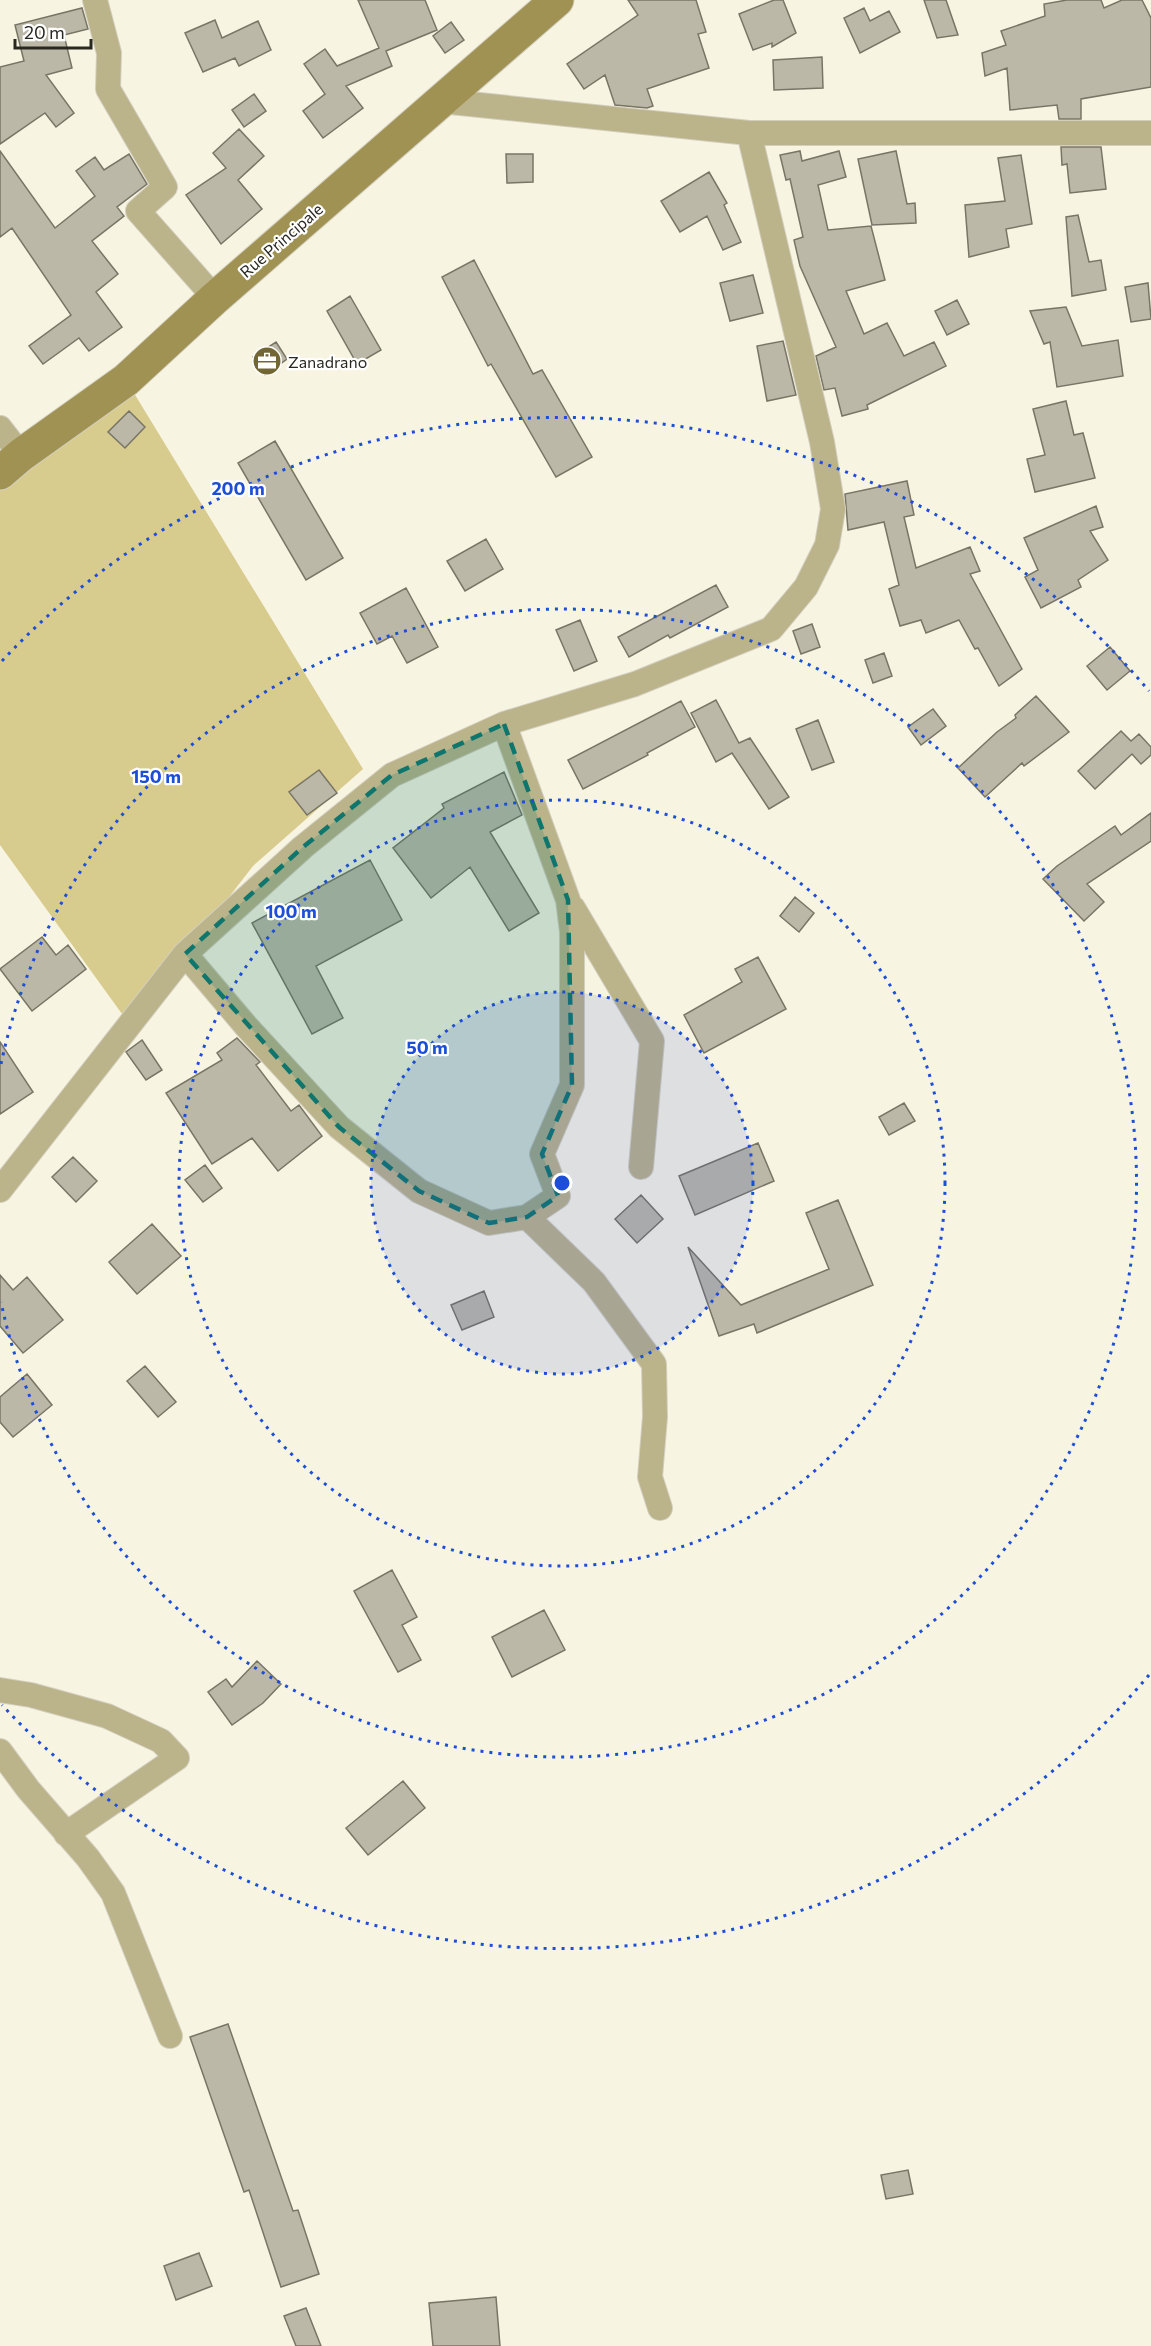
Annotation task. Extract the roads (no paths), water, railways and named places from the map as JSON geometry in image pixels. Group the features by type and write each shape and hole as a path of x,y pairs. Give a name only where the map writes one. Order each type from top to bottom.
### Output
{"main road":[{"name":"Rue Principale","path":"11,464 126,380 215,298 557,0"}],"street":[{"path":"94,0 109,52 108,89 165,186 138,211 215,298"},
{"path":"441,101 749,133 1151,132"},
{"path":"0,1190 185,954 303,847 392,775 504,724 635,684 771,629 806,587 827,545 833,509 822,442 749,133"},
{"path":"0,428 11,464"},
{"path":"504,724 568,900 652,1041 641,1167"},
{"path":"185,954 246,1026 339,1127 419,1191 489,1223 527,1217 558,1196 542,1154 572,1085 572,932 568,900"},
{"path":"527,1217 567,1253 594,1282 654,1365 655,1417 650,1477 660,1508"},
{"path":"0,1690 31,1695 107,1716 162,1741 177,1758 66,1834"},
{"path":"0,1751 113,1893 170,2036"}],"place":[{"name":"Zanadrano","path":"267,361"}]}
